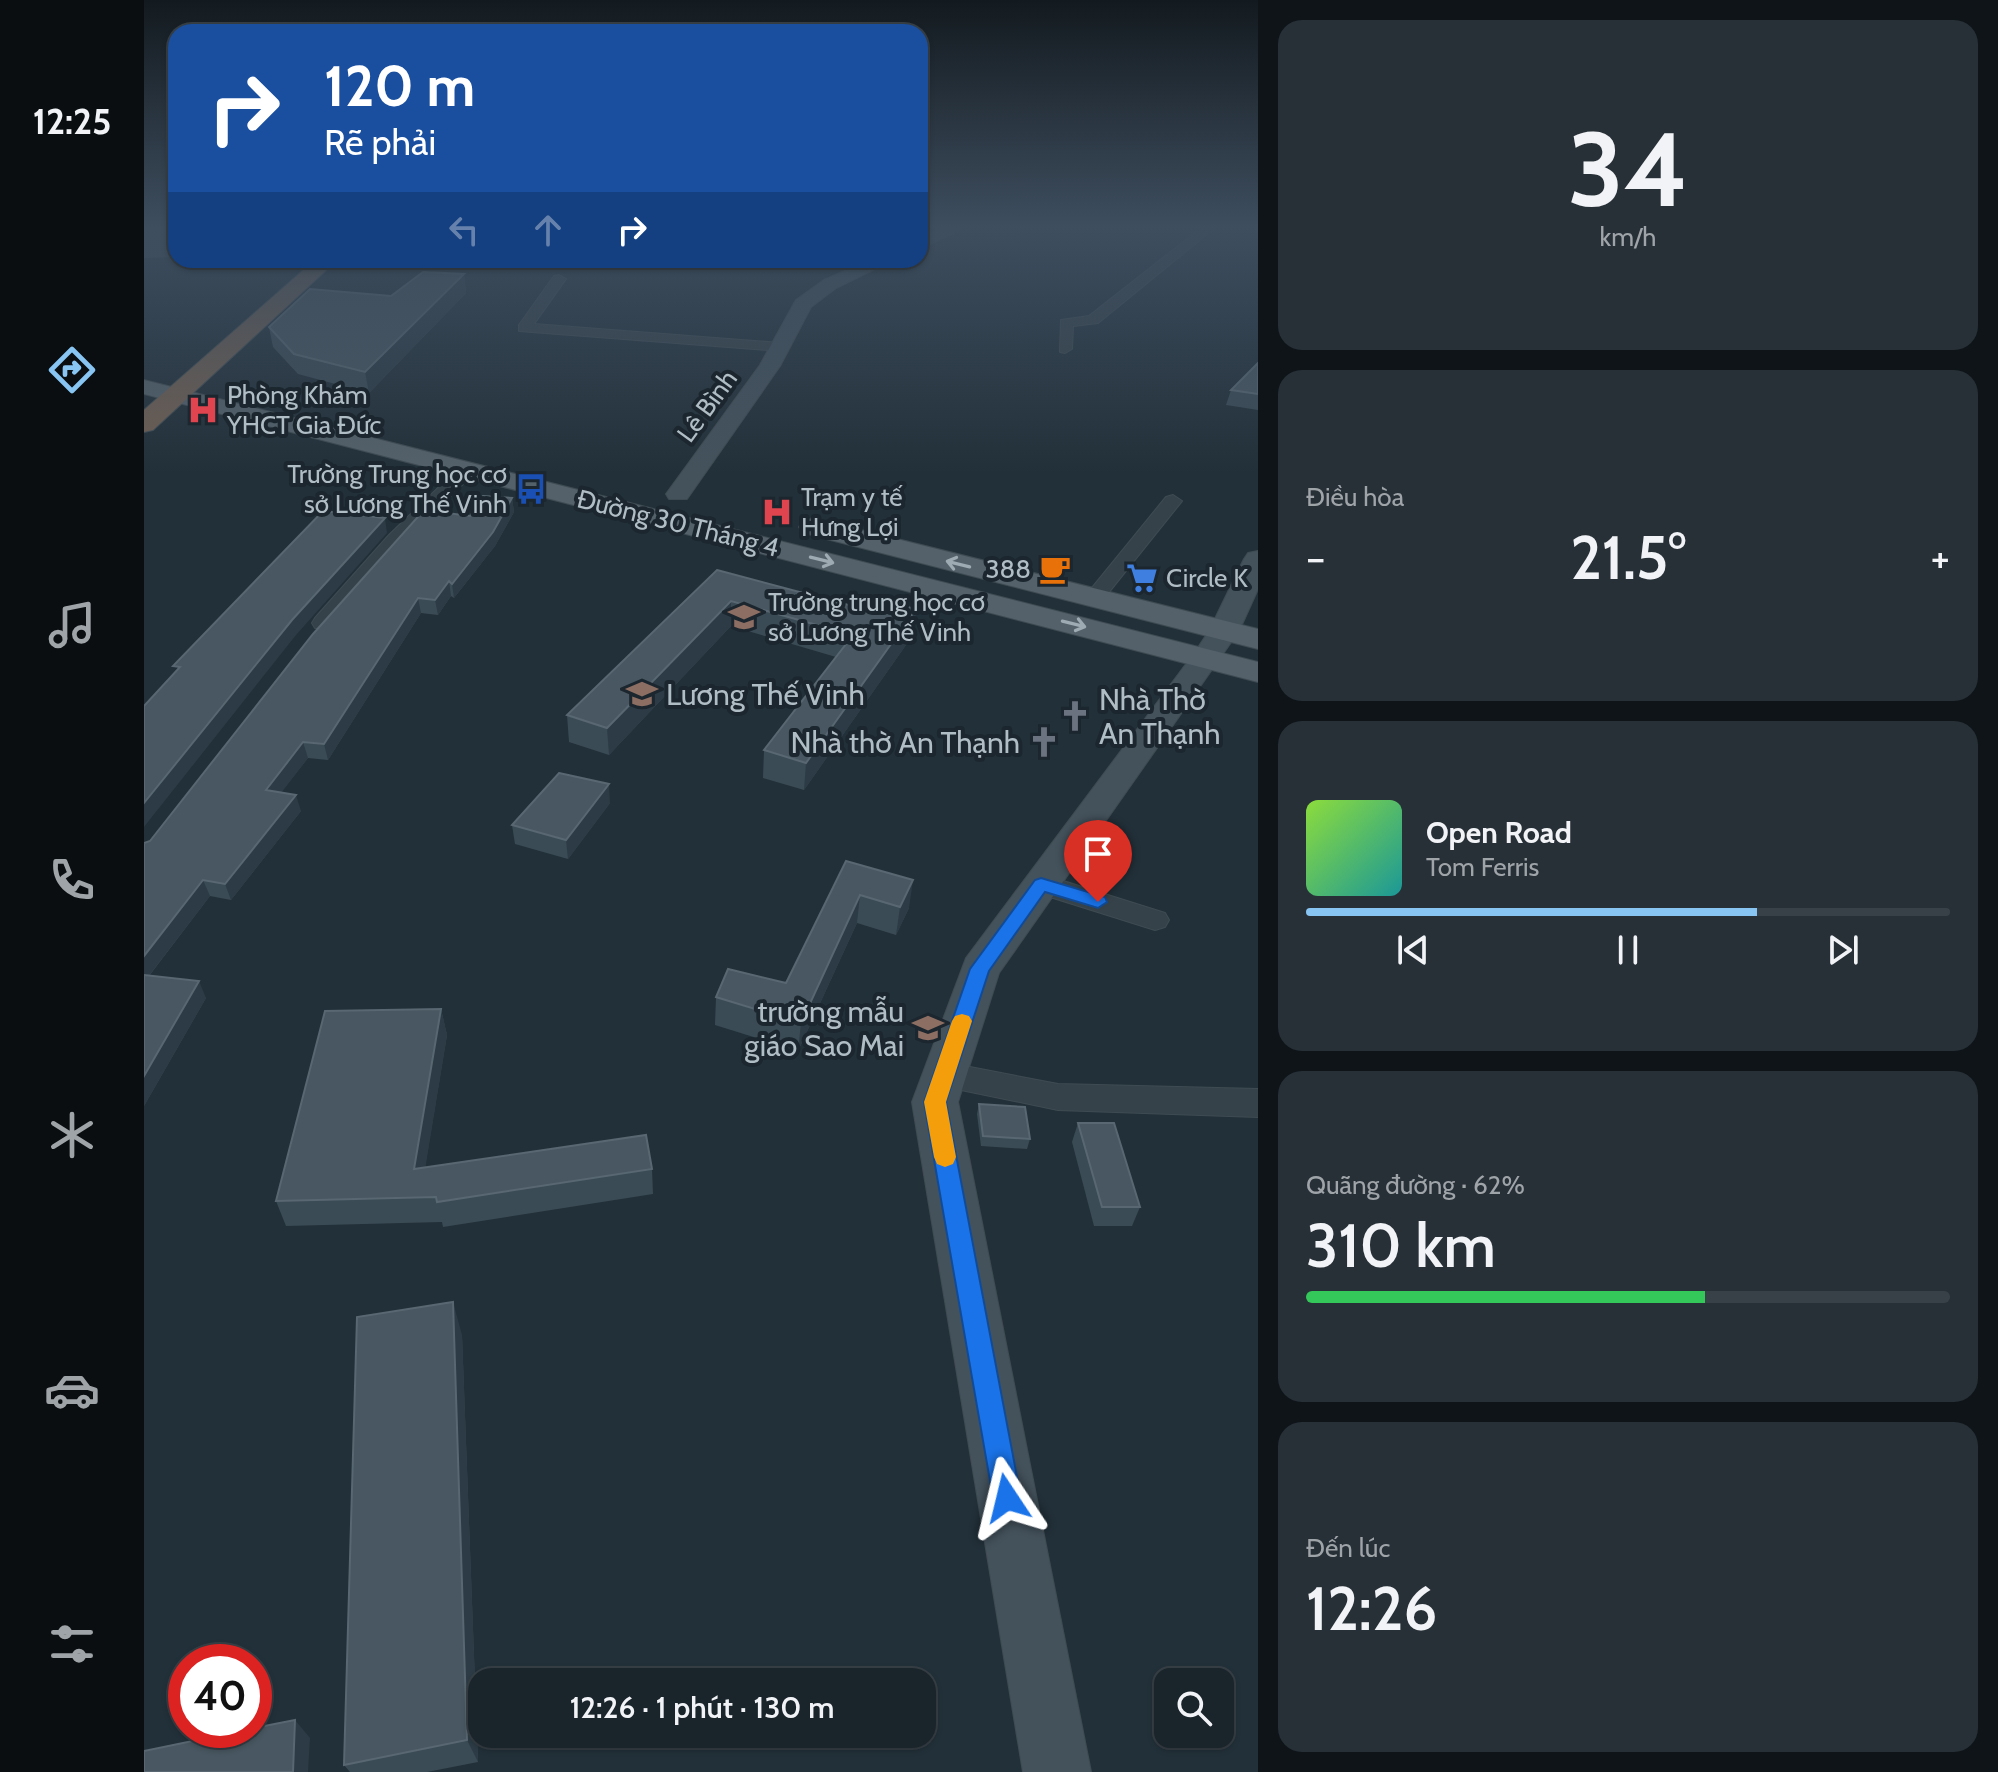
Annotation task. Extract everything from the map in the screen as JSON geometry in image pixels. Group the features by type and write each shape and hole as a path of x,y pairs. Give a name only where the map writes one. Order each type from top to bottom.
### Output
{"highway":[{"path":"144,387 171,377 263,308"},
{"path":"144,424 171,377"}],"main road":[{"path":"171,377 510,453"},
{"name":"Đường 30 Tháng 4","path":"171,377 468,469 1215,644 1258,639"},
{"name":"Đường 30 Tháng 4","path":"648,486 709,501"},
{"name":"Đường 30 Tháng 4","path":"784,520 1094,598 1215,644 1258,672"}],"street":[{"path":"539,308 524,328 780,347"},
{"name":"Lê Bình","path":"678,494 780,347 801,308"},
{"path":"1065,349 1066,323 1093,320 1108,308"},
{"path":"306,642 396,539 468,469"},
{"path":"1094,598 1173,501"},
{"path":"1057,1772 935,1102 980,969 1215,644 1258,559"},
{"path":"1041,884 1155,920"},
{"path":"944,1075 1058,1097 1111,1102 1258,1103"}],"building":[{"path":"290,308 430,308 365,372 294,354 269,327"},
{"path":"1258,363 1258,394 1231,390"},
{"path":"483,496 512,498 493,532 452,584 449,581 435,600 418,598 324,744 303,742 266,790 296,795 225,884 203,880 144,956 144,843 150,841 313,634 424,510 470,516"},
{"path":"323,511 385,518 292,620 144,803 144,706 180,667 173,666"},
{"path":"717,570 871,611 880,600 916,609 806,763 764,750 853,635 731,601 607,728 567,715"},
{"path":"559,773 609,784 566,840 512,825"},
{"path":"846,861 913,880 900,907 860,895 801,1023 716,997 728,969 786,983"},
{"path":"144,975 199,981 144,1076"},
{"path":"441,1009 414,1169 646,1135 652,1169 437,1202 436,1197 276,1201 325,1011"},
{"path":"979,1104 1025,1107 1030,1139 983,1136"},
{"path":"1078,1123 1114,1123 1140,1207 1102,1207"},
{"path":"453,1302 467,1740 344,1765 357,1317"},
{"path":"295,1720 293,1772 144,1772 144,1751 168,1746 272,1748 272,1724"}],"slow traffic":[{"path":"945,1157 935,1102 962,1021"}],"place":[{"name":"Phòng Khám YHCT Gia Đức","path":"203,410"},
{"name":"Trường Trung học cơ sở Lương Thế Vinh","path":"531,489"},
{"name":"Trạm y tế Hưng Lợi","path":"777,512"},
{"name":"388","path":"1055,569"},
{"name":"Circle K","path":"1142,578"},
{"name":"Trường trung học cơ sở Lương Thế Vinh","path":"744,617"},
{"name":"Lương Thế Vinh","path":"642,694"},
{"name":"Nhà Thờ An Thạnh","path":"1075,716"},
{"name":"Nhà thờ An Thạnh","path":"1044,742"},
{"name":"trường mẫu giáo Sao Mai","path":"928,1028"}],"route":[{"path":"1007,1498 935,1102 980,969 1041,884 1098,902"}]}
